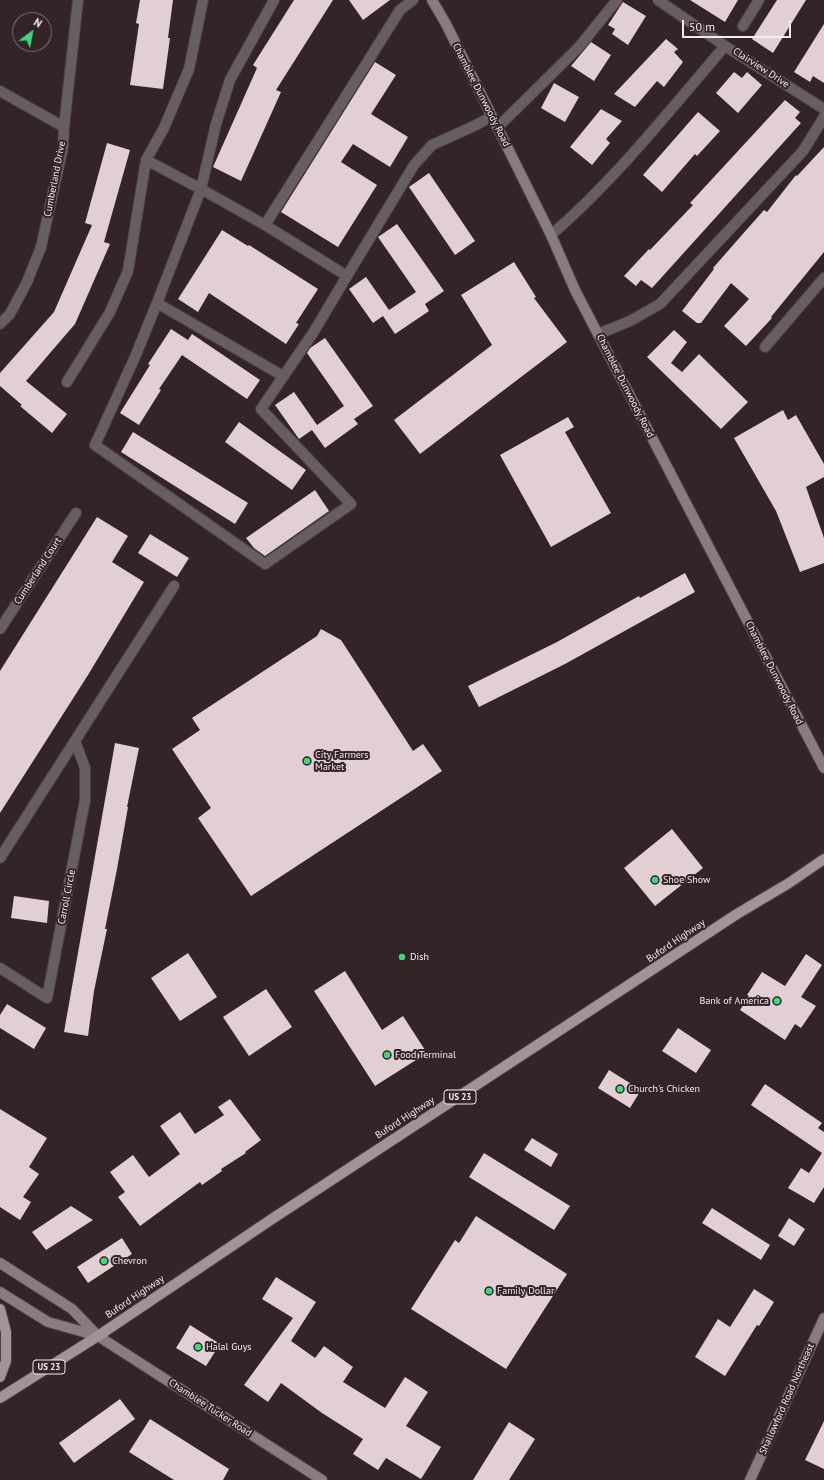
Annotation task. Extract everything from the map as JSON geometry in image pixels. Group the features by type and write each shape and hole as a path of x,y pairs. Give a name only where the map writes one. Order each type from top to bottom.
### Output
{"main road":[{"name":"Buford Highway","path":"0,1398 98,1336 272,1219 737,914 784,886 824,859"},
{"path":"0,1309 6,1332 6,1361 0,1376"}],"street":[{"name":"Cumberland Drive","path":"0,324 10,314 27,282 42,247 63,147 78,0"},
{"path":"67,382 110,312 128,270 146,160 164,128 189,69 203,0"},
{"path":"274,0 230,80 216,124 201,188 136,357 94,445 265,564 351,504 261,409 313,333 414,165 432,145 491,117"},
{"path":"265,225 400,10 413,0"},
{"name":"Chamblee Dunwoody Road","path":"432,0 443,19 551,235 575,290 824,768"},
{"path":"497,126 503,122 578,47 617,0"},
{"name":"Clairview Drive","path":"658,0 725,46 824,109"},
{"path":"743,26 759,0"},
{"path":"551,235 581,209 612,177 725,46"},
{"path":"0,90 64,127"},
{"path":"598,334 630,321 660,304 803,151 824,117"},
{"path":"146,160 201,188 265,225 347,276"},
{"path":"765,347 824,278"},
{"path":"158,303 283,376"},
{"name":"Cumberland Court","path":"0,629 76,513"},
{"path":"0,858 174,586"},
{"name":"Carroll Circle","path":"0,968 47,998 85,800 85,768 75,741"},
{"name":"Chamblee Tucker Road","path":"0,1263 72,1309 98,1336 322,1480"},
{"name":"Chamblee Tucker Road","path":"0,1292 48,1322 98,1336"},
{"name":"Shallowford Road Northeast","path":"750,1480 824,1318"}],"building":[{"path":"140,0 173,0 168,38 170,38 163,89 130,85 139,24 136,23"},
{"path":"294,0 333,0 276,90 281,92 241,181 213,167 257,68 253,65"},
{"path":"349,0 390,0 363,20"},
{"path":"690,0 738,0 725,22"},
{"path":"777,0 806,0 773,53 752,39"},
{"path":"623,2 646,16 628,45 612,34 615,29 608,25"},
{"path":"824,24 824,83 813,76 810,82 794,72"},
{"path":"666,39 678,49 674,52 683,62 664,87 657,81 635,107 614,94"},
{"path":"591,42 611,55 594,81 571,66"},
{"path":"375,62 396,75 371,114 408,137 390,167 353,144 341,162 377,185 338,247 281,212"},
{"path":"734,72 742,78 747,72 762,85 738,113 716,93"},
{"path":"554,83 579,97 565,122 541,108"},
{"path":"785,100 800,112 795,118 801,123 652,288 641,280 636,286 624,276 693,205 690,203"},
{"path":"601,109 622,121 606,139 610,143 592,165 570,147"},
{"path":"698,112 720,131 697,156 695,154 662,192 643,175"},
{"path":"107,143 130,150 104,242 110,244 75,324 26,381 67,414 52,433 20,406 22,405 0,386 0,373 54,312 92,225 85,223"},
{"path":"824,147 824,252 771,317 772,318 746,346 724,326 749,299 731,283 701,323 697,323 682,311 714,269 713,268 764,210 767,212 796,175 797,176"},
{"path":"429,173 475,241 455,255 409,187"},
{"path":"397,224 444,291 425,304 429,311 395,334 383,316 373,323 349,289 366,277 389,310 416,292 378,237"},
{"path":"222,230 248,246 249,245 318,289 296,323 299,324 286,344 209,293 198,312 178,299"},
{"path":"514,262 536,297 534,298 567,342 420,454 394,420 492,345 461,295"},
{"path":"171,329 188,340 192,334 260,380 247,399 182,355 159,389 161,390 139,425 120,413 150,365 148,364"},
{"path":"674,330 687,342 671,363 682,372 699,354 748,402 721,429 647,357"},
{"path":"325,338 373,406 354,419 358,424 325,448 312,430 299,439 275,405 294,392 317,425 344,406 307,353 310,348"},
{"path":"783,410 788,420 796,415 824,464 824,477 806,487 824,538 824,563 800,572 776,511 734,438"},
{"path":"568,417 574,427 565,432 611,513 551,547 500,455"},
{"path":"239,422 306,470 292,490 225,442"},
{"path":"133,432 248,503 235,524 121,452"},
{"path":"315,490 329,511 265,556 254,548 246,538"},
{"path":"97,517 128,536 112,562 144,582 88,675 0,813 0,671"},
{"path":"150,534 189,558 177,577 138,553"},
{"path":"685,573 695,592 565,664 479,707 468,686 557,642 639,596 640,598"},
{"name":"City Farmers Market","path":"321,629 341,640 413,751 423,744 442,771 251,896 198,818 211,808 172,749 200,730 192,718 317,636"},
{"path":"115,743 139,748 105,929 107,929 94,991 88,1036 64,1032"},
{"path":"672,829 703,868 655,906 624,868"},
{"path":"14,896 49,901 47,923 11,918"},
{"path":"188,953 217,997 180,1021 151,978"},
{"name":"Bank of America","path":"806,954 822,965 801,997 816,1006 801,1028 795,1024 785,1040 740,1010 749,996 747,995 762,972 785,986"},
{"path":"345,971 382,1030 403,1016 427,1053 375,1086 314,991"},
{"path":"266,989 292,1027 249,1056 223,1017"},
{"path":"7,1004 46,1028 34,1049 0,1028 0,1015"},
{"path":"678,1028 711,1050 696,1073 662,1051"},
{"name":"Church's Chicken","path":"609,1070 641,1090 630,1108 598,1088"},
{"path":"765,1084 822,1123 818,1128 824,1132 824,1187 814,1203 788,1188 801,1168 809,1173 822,1153 751,1105"},
{"path":"230,1099 261,1140 245,1152 246,1153 221,1169 222,1171 202,1185 200,1182 140,1226 118,1197 125,1192 110,1172 133,1155 149,1177 180,1154 160,1126 180,1112 195,1134 224,1115 218,1107"},
{"path":"0,1109 47,1138 29,1167 39,1174 23,1197 31,1202 20,1220 0,1207"},
{"path":"532,1138 558,1154 551,1167 524,1150"},
{"path":"484,1153 570,1206 554,1230 469,1177"},
{"path":"71,1206 93,1220 46,1250 32,1232"},
{"path":"712,1208 770,1245 761,1260 702,1223"},
{"name":"Family Dollar","path":"476,1216 567,1274 506,1369 411,1309 455,1240 459,1243"},
{"path":"789,1218 805,1229 794,1246 778,1236"},
{"name":"Chevron","path":"122,1238 132,1254 88,1283 77,1267"},
{"path":"276,1277 316,1302 291,1341 315,1358 324,1346 353,1367 343,1382 385,1408 405,1377 428,1392 406,1426 441,1447 421,1479 386,1458 378,1470 353,1454 363,1439 322,1413 281,1383 268,1402 244,1385 293,1318 262,1299"},
{"path":"754,1289 774,1302 759,1326 757,1325 725,1376 695,1357 718,1319 730,1327"},
{"path":"190,1325 220,1344 206,1366 176,1348"},
{"path":"120,1399 135,1419 74,1463 59,1443"},
{"path":"150,1419 229,1469 223,1480 174,1480 129,1452"},
{"path":"824,1421 824,1469 805,1460"},
{"path":"509,1422 535,1439 509,1480 473,1480"}],"place":[{"name":"City Farmers Market","path":"307,761"},
{"name":"Shoe Show","path":"655,880"},
{"name":"Dish","path":"402,957"},
{"name":"Bank of America","path":"777,1001"},
{"name":"Food Terminal","path":"387,1055"},
{"name":"Church's Chicken","path":"620,1089"},
{"name":"Chevron","path":"104,1261"},
{"name":"Family Dollar","path":"489,1291"},
{"name":"Halal Guys","path":"198,1347"}]}
